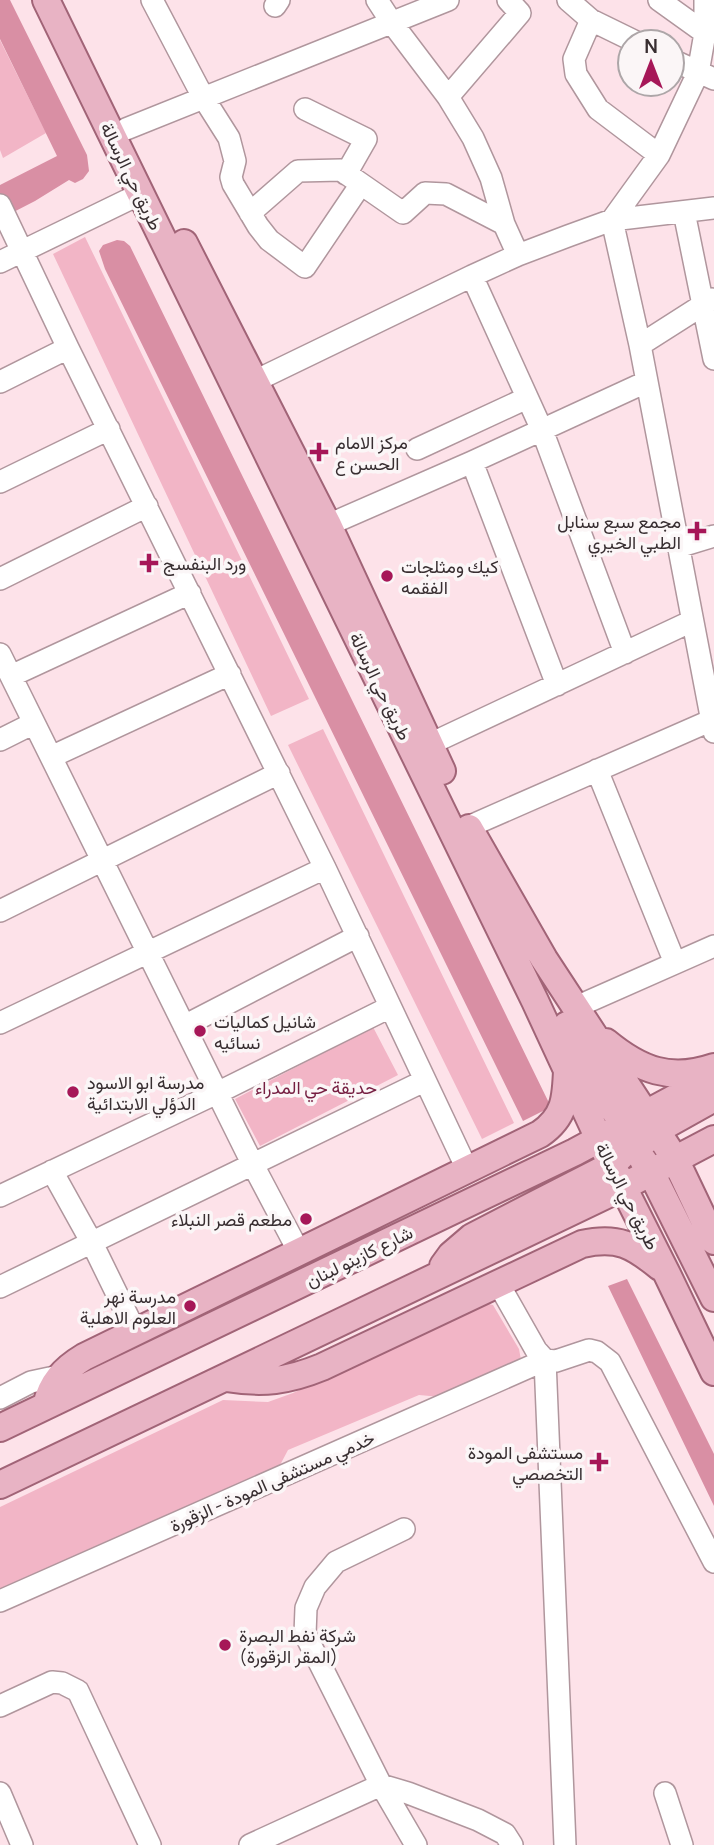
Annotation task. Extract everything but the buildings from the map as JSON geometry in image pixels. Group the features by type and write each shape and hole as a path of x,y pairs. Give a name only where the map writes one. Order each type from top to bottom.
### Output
{"main road":[{"name":"طريق حي الرسالة","path":"46,0 535,1001 598,1139 635,1148"},
{"name":"طريق حي الرسالة","path":"63,0 328,525 468,827 544,959 581,1016 635,1148 667,1274 714,1372"},
{"path":"535,1001 554,1012 575,1035 714,1298"},
{"path":"581,1016 629,1059 650,1069 673,1074 714,1067"},
{"path":"46,1406 50,1390 70,1365 532,1138 553,1123 558,1116 565,1101 567,1069"},
{"path":"635,1148 714,1077"},
{"path":"0,1485 435,1277 451,1255 472,1237 635,1148 714,1098"},
{"name":"شارع كازينو لبنان","path":"0,1429 598,1139"},
{"path":"635,1148 676,1159 714,1139"},
{"path":"676,1159 714,1241"},
{"path":"224,1378 249,1382 299,1377 582,1244 605,1240 621,1243 634,1248 667,1274"}],"street":[{"path":"152,0 203,97 229,138 235,161 231,177 233,184 269,240 305,267 354,179 366,139 305,109"},
{"path":"377,0 448,97 474,138 491,178 503,224 518,255"},
{"path":"126,129 448,0"},
{"path":"448,97 520,13 508,0"},
{"path":"568,0 592,20 616,32"},
{"path":"659,0 705,33"},
{"path":"468,827 597,770 713,726 640,345 612,220 659,155 706,76 705,0"},
{"path":"592,20 574,59 576,74 598,109 659,155"},
{"path":"686,67 706,76"},
{"path":"250,213 298,171 341,170 403,213 425,193 446,194 503,224"},
{"path":"0,262 140,194"},
{"path":"255,382 518,255 612,220 714,208"},
{"path":"684,212 708,302 714,359"},
{"path":"4,213 358,936 467,1169"},
{"path":"471,276 542,429 625,653"},
{"path":"640,345 708,302"},
{"path":"0,382 68,348"},
{"path":"328,525 646,382"},
{"path":"417,449 527,398"},
{"path":"0,482 109,429"},
{"path":"472,462 558,685"},
{"path":"0,579 147,506"},
{"path":"678,547 714,536"},
{"path":"11,676 190,593"},
{"path":"430,744 692,621"},
{"path":"0,654 217,1093 299,1252"},
{"path":"51,757 230,674"},
{"path":"0,740 34,723"},
{"path":"597,770 676,963"},
{"path":"0,911 279,773"},
{"path":"0,1023 325,868"},
{"path":"184,1026 358,936"},
{"path":"581,1016 676,963 714,946"},
{"path":"0,1196 390,1007"},
{"path":"0,1287 424,1081"},
{"path":"52,1171 92,1243 135,1331"},
{"path":"498,1283 536,1350 545,1360 565,1845"},
{"name":"خدمي مستشفى المودة - الزقورة","path":"0,1601 545,1360 556,1361 589,1350 597,1352 610,1362 714,1562"},
{"path":"0,1398 31,1382 59,1377"},
{"path":"404,1529 336,1562 315,1587 306,1608 305,1634 381,1785 416,1845"},
{"path":"0,1706 52,1682 62,1683 78,1691 150,1845"},
{"path":"250,1845 381,1785 478,1820 505,1835 512,1845"},
{"path":"0,1793 22,1845"},
{"path":"665,1793 682,1845"}],"green space":[{"path":"0,40 46,133 3,158 0,150"},
{"path":"85,237 309,699 271,716 53,254"},
{"path":"323,729 514,1123 482,1139 288,745"},
{"name":"حديقة حي المدراء","path":"373,1027 398,1075 260,1146 235,1099"},
{"path":"489,1304 493,1305 519,1349 521,1360 441,1397 419,1395 288,1450 279,1467 0,1594 0,1507 223,1400 268,1402 293,1393"}],"shaded area":[{"path":"0,0 10,0 87,155 89,171 83,179 75,183 69,180 0,219 0,185 57,156 0,39"},
{"path":"117,240 130,246 551,1107 523,1121 105,269 99,251 103,245"},
{"path":"627,1279 714,1454 714,1506 608,1286"}],"place":[{"name":"مركز الامام الحسن ع","path":"319,452"},
{"name":"مجمع سبع سنابل الطبي الخيري","path":"697,531"},
{"name":"ورد البنفسج","path":"149,563"},
{"name":"كيك ومثلجات الفقمه","path":"387,576"},
{"name":"شانيل كماليات نسائيه","path":"200,1031"},
{"name":"مدرسة ابو الاسود الدؤلي الابتدائية","path":"73,1092"},
{"name":"مطعم قصر النبلاء","path":"306,1219"},
{"name":"مدرسة نهر العلوم الاهلية","path":"190,1306"},
{"name":"مستشفى المودة التخصصي","path":"599,1462"},
{"name":"شركة نفط البصرة (المقر الزقورة)","path":"225,1645"}]}
